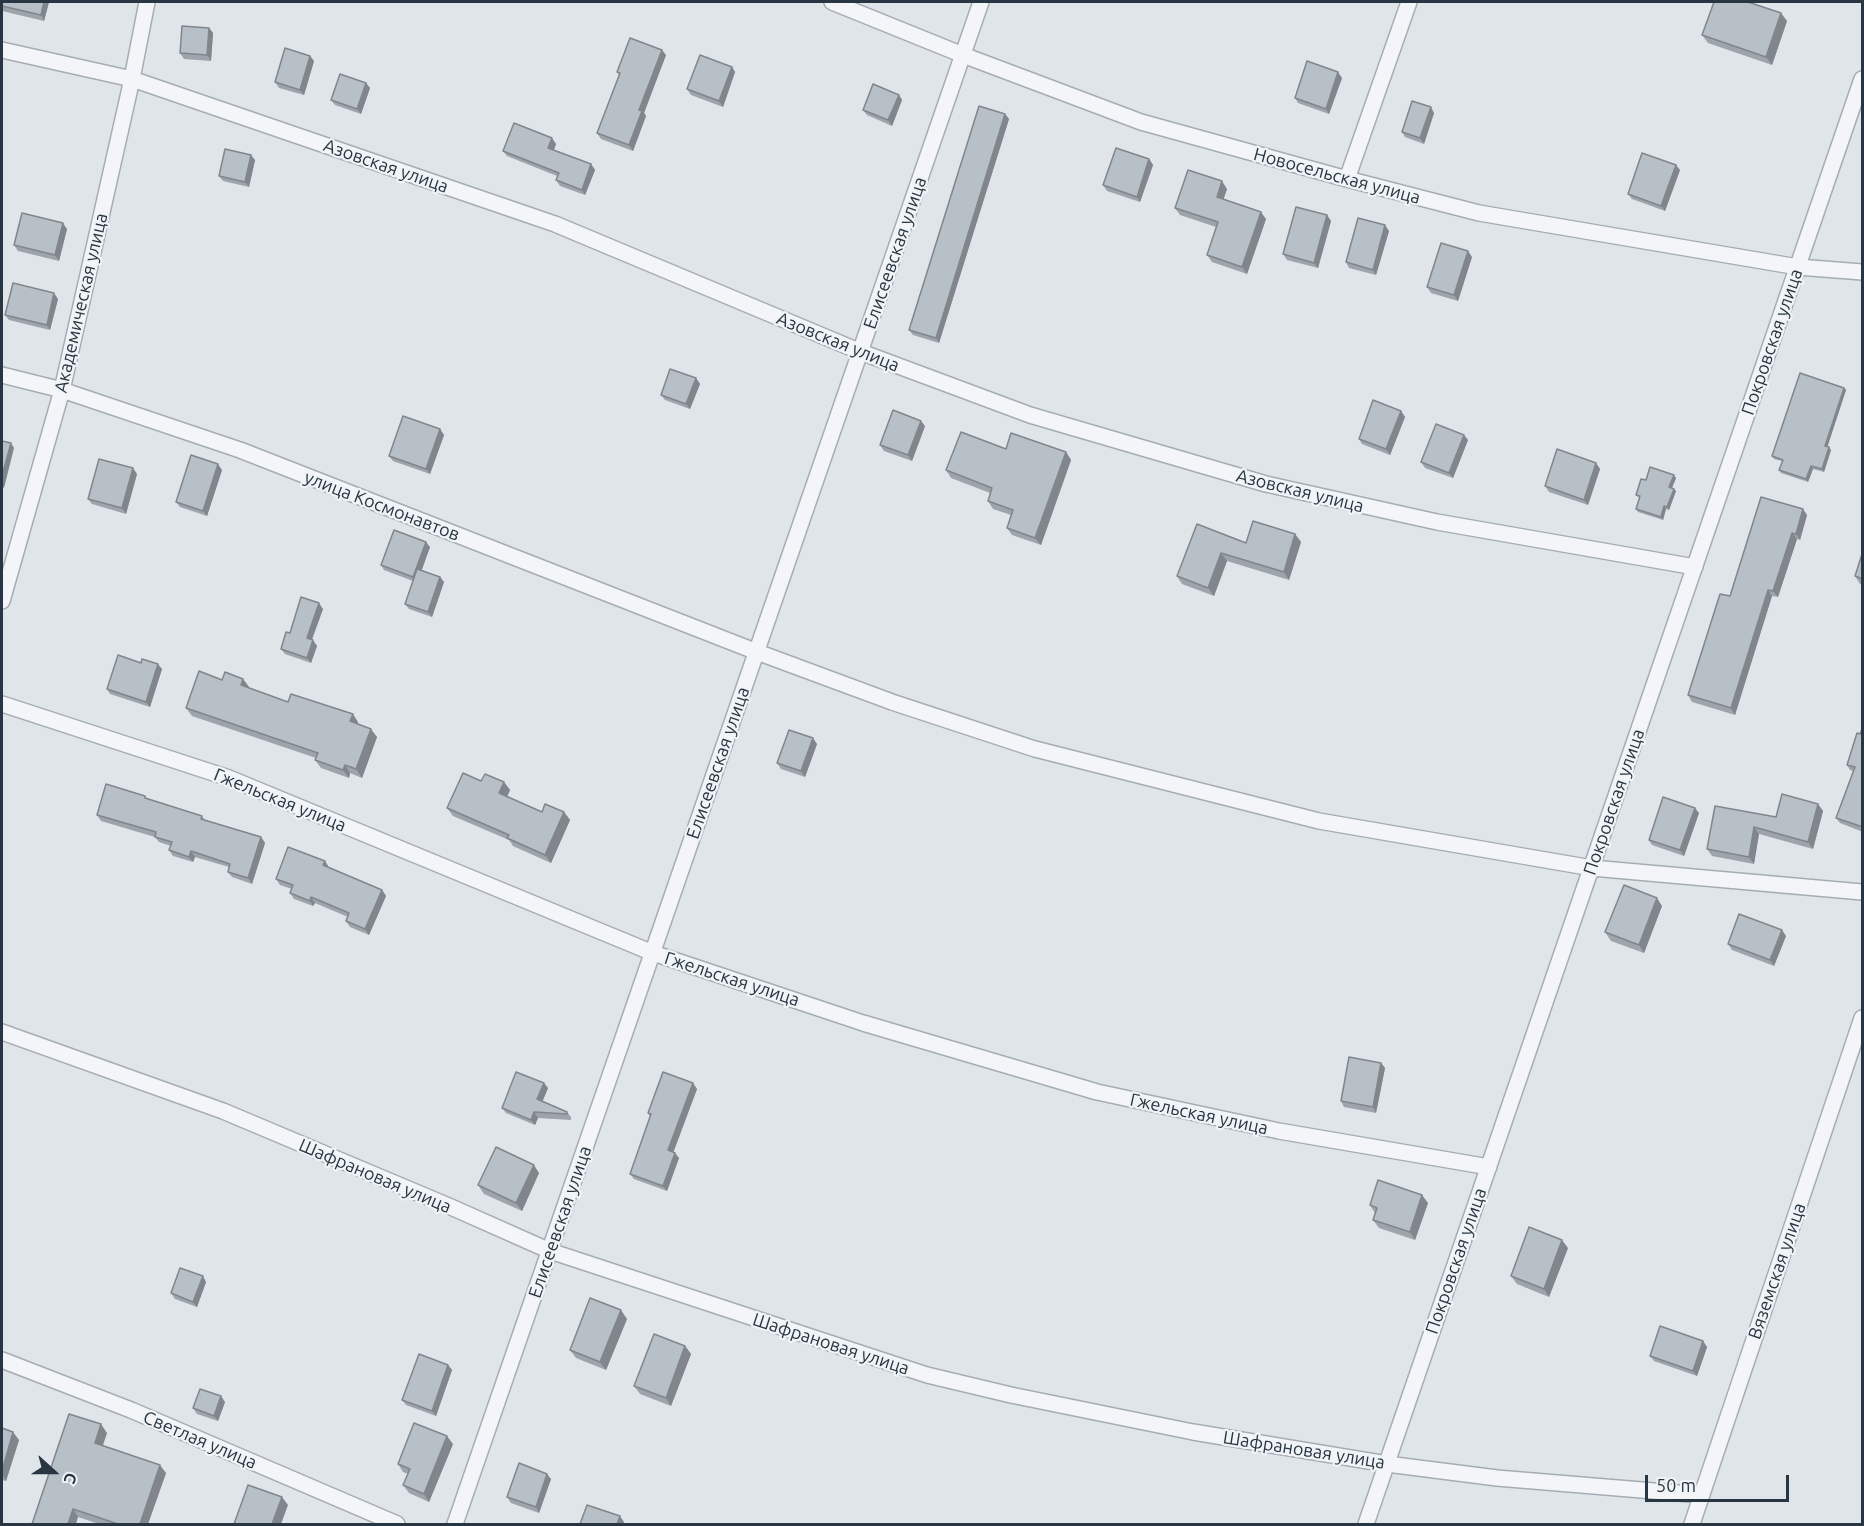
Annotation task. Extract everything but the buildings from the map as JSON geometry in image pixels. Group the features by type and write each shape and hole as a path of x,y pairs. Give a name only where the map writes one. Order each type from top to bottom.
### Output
{"street":[{"name":"Академическая улица","path":"2,601 62,390 132,79 147,2"},
{"name":"Новосельская улица","path":"832,2 963,55 1141,122 1347,180 1479,213 1798,267 1863,272"},
{"name":"Елисеевская улица","path":"455,1524 981,2"},
{"path":"1347,180 1409,2"},
{"name":"Азовская улица","path":"2,50 132,79 555,224 861,352 1030,415 1266,484 1437,522 1695,567"},
{"name":"Покровская улица","path":"1366,1524 1863,79"},
{"name":"улица Космонавтов","path":"2,375 62,390 240,450 757,652 892,702 1046,752 1318,821 1592,868 1863,892"},
{"name":"Гжельская улица","path":"2,704 229,778 653,953 863,1023 1097,1092 1279,1131 1489,1167"},
{"name":"Вяземская улица","path":"1692,1524 1863,1018"},
{"name":"Шафрановая улица","path":"2,1032 223,1111 550,1251 927,1375 1011,1395 1193,1432 1387,1464 1497,1478 1702,1495"},
{"name":"Светлая улица","path":"2,1360 131,1410 397,1524"}]}
